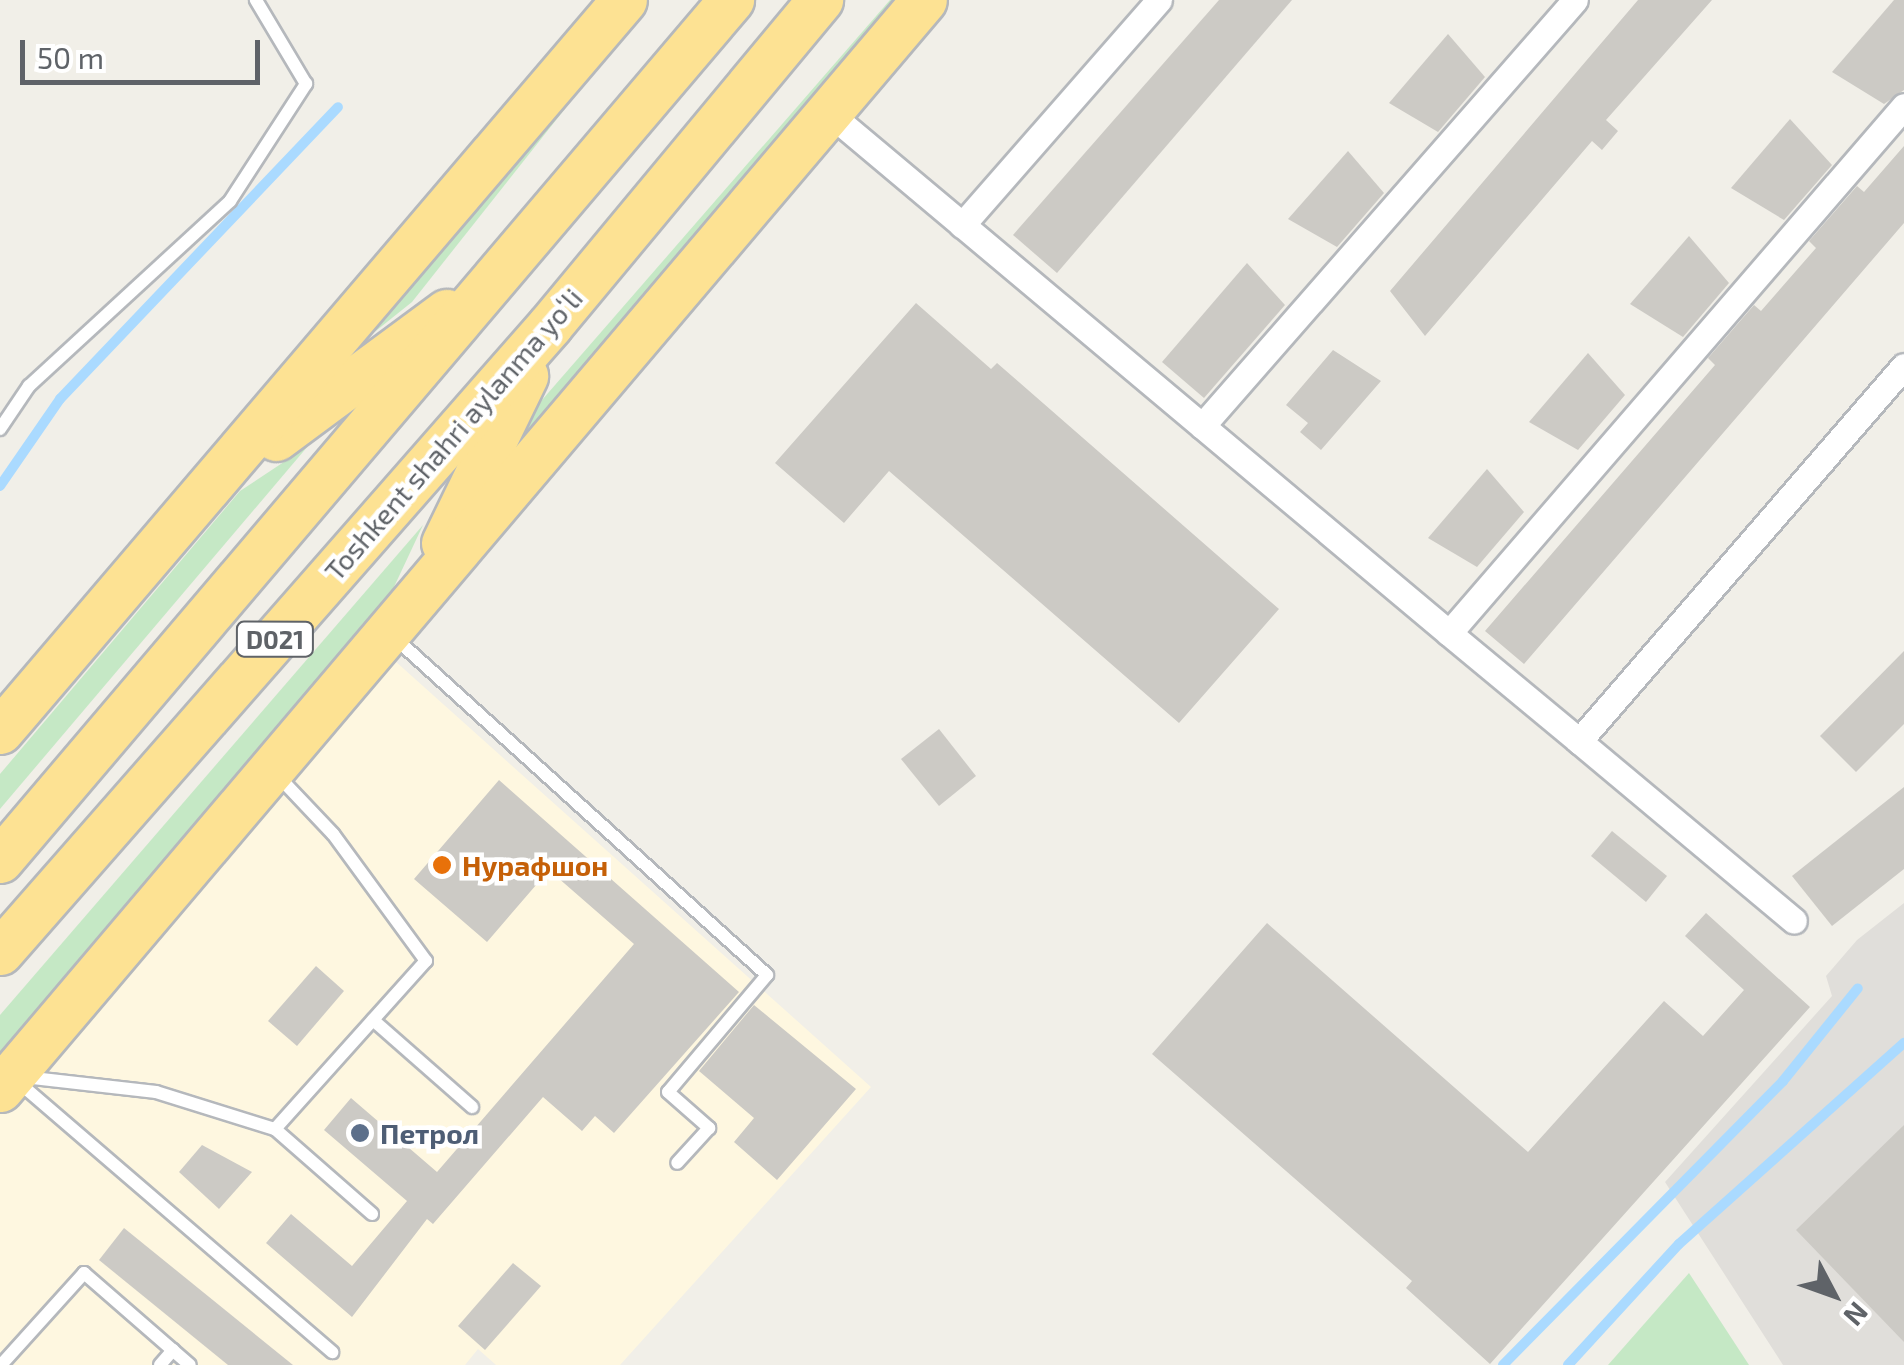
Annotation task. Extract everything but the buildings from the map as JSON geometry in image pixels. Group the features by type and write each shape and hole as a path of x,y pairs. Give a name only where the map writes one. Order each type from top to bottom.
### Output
{"highway":[{"path":"0,731 624,0"},
{"name":"D021","path":"0,860 512,264 731,0"},
{"path":"6,1083 924,0"},
{"name":"Toshkent shahri aylanma yoʻli","path":"0,952 550,325 803,9"},
{"path":"212,484 512,264"},
{"path":"402,618 550,325"}],"street":[{"path":"962,225 1159,0"},
{"path":"1202,426 1575,0"},
{"path":"1449,632 1904,106"},
{"path":"828,113 1794,922"},
{"path":"1579,741 1904,366"}],"lane":[{"path":"0,429 29,386 230,200 306,84 256,0"},
{"path":"402,618 768,975 668,1092 709,1128 677,1163"},
{"path":"272,770 333,834 426,961 275,1129"},
{"path":"373,1020 472,1107"},
{"path":"6,1083 156,1092 275,1129 372,1214"},
{"path":"6,1083 332,1352"},
{"path":"1,1365 84,1273 190,1365"},
{"path":"160,1365 173,1350"}],"shaded area":[{"path":"395,661 871,1087 620,1365 496,1365 478,1349 465,1365 0,1365 0,1107"},
{"path":"1904,903 1904,1365 1783,1365 1665,1182 1832,996 1826,976 1857,940"}],"green space":[{"path":"651,0 412,302 367,338"},
{"path":"890,0 896,0 498,473 542,400"},
{"path":"308,446 0,809 0,774 240,491"},
{"path":"423,525 386,604 0,1053 0,1015"},
{"path":"1689,1273 1749,1365 1608,1365"}],"waterway":[{"path":"0,486 60,399 338,107"},
{"path":"1503,1365 1783,1081 1858,988"},
{"path":"1568,1365 1679,1244 1904,1043"}],"place":[{"name":"Нурафшон","path":"442,865"},
{"name":"Петрол","path":"360,1133"}]}
